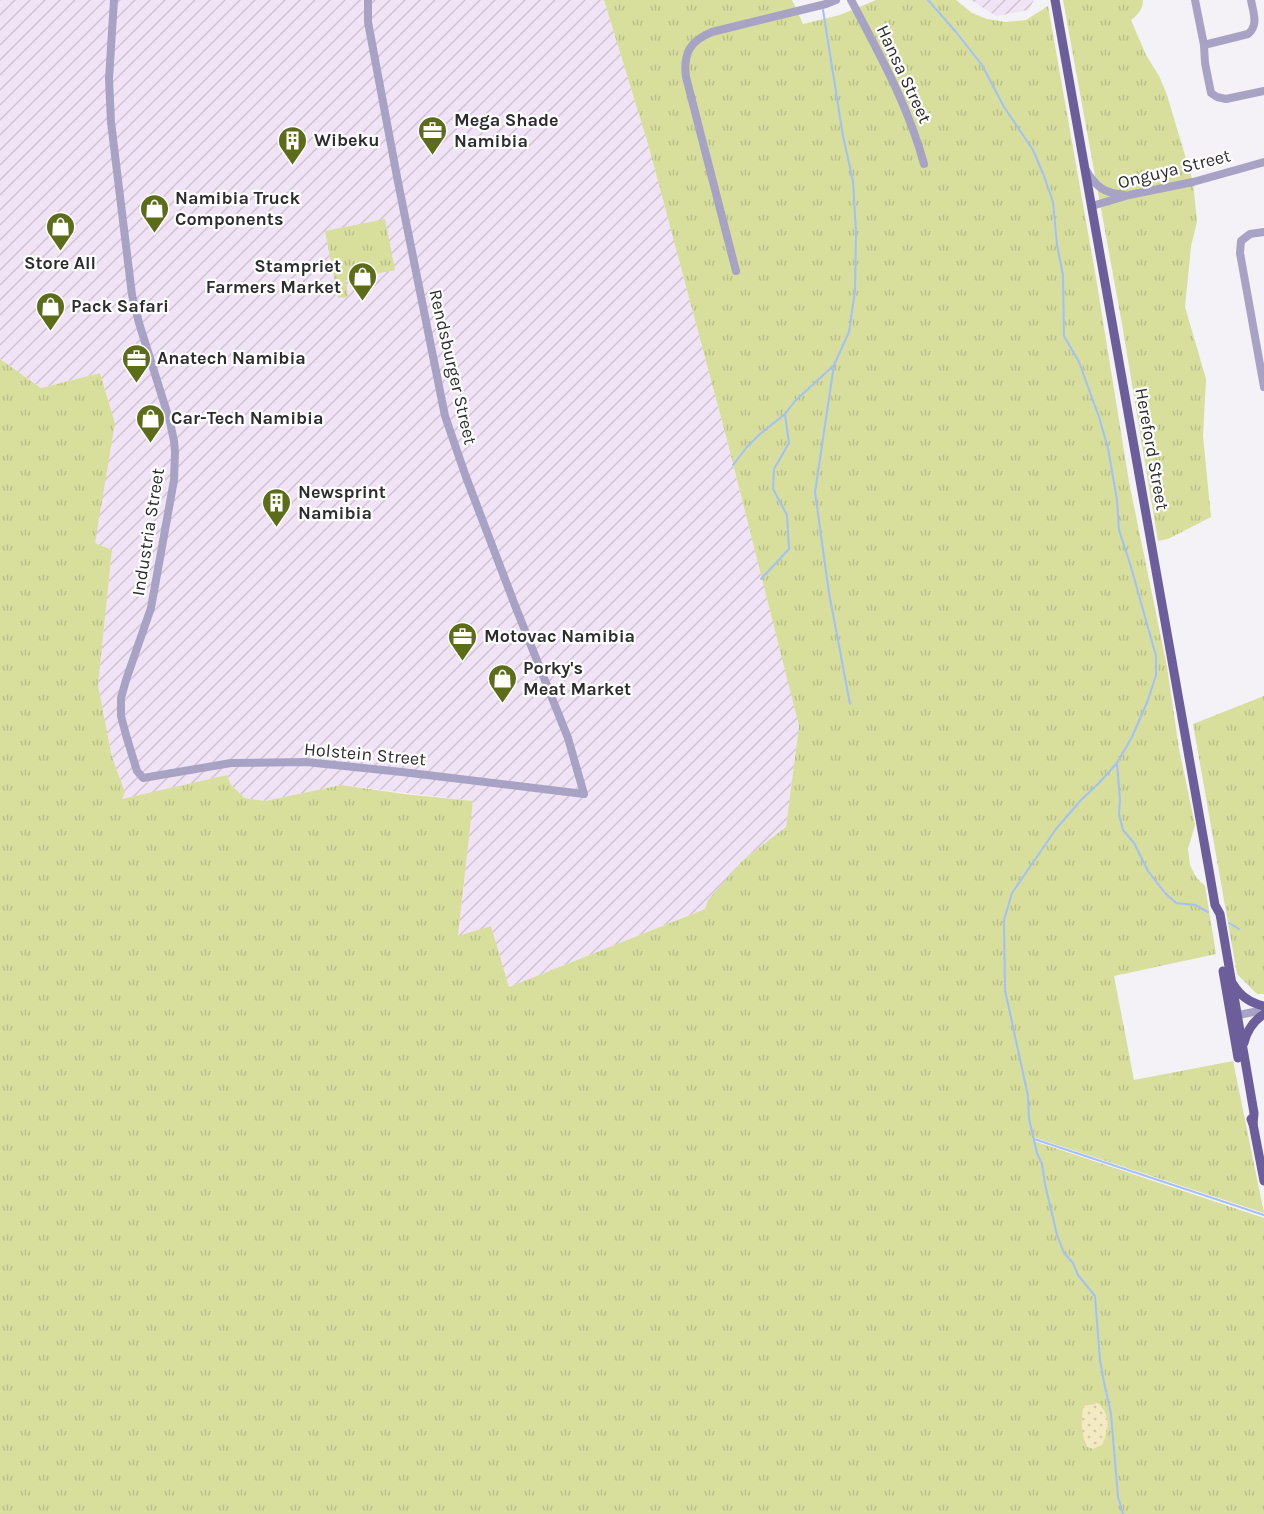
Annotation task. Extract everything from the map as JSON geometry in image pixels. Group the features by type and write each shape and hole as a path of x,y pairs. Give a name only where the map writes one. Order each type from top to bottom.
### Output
{"main road":[{"name":"Hereford Street","path":"1054,0 1215,905 1214,915 1250,1114 1254,1124"},
{"name":"Hereford Street","path":"1215,905 1220,914 1234,1016 1243,1049 1264,1181"},
{"path":"1230,980 1243,997 1264,1010 1246,1034 1243,1049"}],"street":[{"name":"Industria Street","path":"114,0 109,79 111,112 132,294 170,422 175,452 174,480 151,608 121,698 126,735 137,771 144,778"},
{"name":"Rendsburger Street","path":"368,0 368,22 445,416 512,598 568,738 585,794"},
{"path":"736,271 686,77 686,54 701,36 712,32 836,0"},
{"name":"Hansa Street","path":"850,0 906,108 924,164"},
{"path":"1195,0 1204,45 1204,63 1211,93 1226,99 1264,91"},
{"path":"1204,45 1248,34 1253,30 1255,24 1251,0"},
{"name":"Onguya Street","path":"1092,206 1264,162"},
{"path":"1084,166 1103,190 1130,195"},
{"path":"1264,232 1250,234 1241,241 1239,253 1264,387"},
{"name":"Holstein Street","path":"144,778 231,763 306,762 585,794"},
{"path":"1234,1016 1264,1010"}],"shaded area":[{"path":"0,0 604,0 648,144 727,440 799,726 786,827 742,861 705,909 509,987 491,926 458,937 473,801 341,785 265,801 245,798 231,785 227,775 122,800 125,792 112,757 98,685 112,550 94,543 115,423 100,373 41,388 0,359"},
{"path":"971,0 1034,0 1028,10 996,16"}],"green space":[{"path":"604,0 792,0 803,24 840,15 876,0 956,0 972,13 987,19 1006,22 1026,20 1048,6 1129,482 1167,667 1179,749 1195,825 1188,849 1190,865 1196,877 1205,886 1216,954 1114,976 1134,1080 1233,1061 1264,1213 1033,1137 1034,1141 1264,1218 1264,1514 0,1514 0,359 41,388 100,373 115,423 95,543 112,550 98,685 112,757 125,792 122,799 227,775 231,785 245,798 265,801 341,785 473,801 458,936 491,926 509,987 705,909 708,900 742,861 786,827 799,726 727,440 648,144"},
{"path":"1063,0 1143,0 1140,12 1131,20 1167,95 1193,182 1197,222 1191,246 1185,307 1206,379 1203,436 1211,517 1168,539 1158,541 1122,324"},
{"path":"385,219 395,270 346,280 348,297 338,298 325,231"},
{"path":"1264,696 1264,994 1257,994 1237,974 1193,724"}],"sand":[{"path":"1098,1403 1108,1423 1102,1445 1093,1449 1087,1447 1085,1442 1082,1416 1084,1406"}],"waterway":[{"path":"928,0 982,65 1004,107 1033,150 1044,176 1053,202 1057,245 1063,275 1064,336 1079,362 1108,448 1117,500 1119,530 1156,656 1156,675 1132,737 1117,763 1056,829 1012,893 1004,920 1005,990 1028,1096 1029,1119 1037,1153 1042,1164 1057,1235 1064,1253 1095,1296 1100,1360 1111,1414 1118,1497 1123,1514"},
{"path":"823,10 843,136 853,181 856,233 855,291 849,332 834,365 815,492 829,593 850,704"},
{"path":"733,465 760,434 785,414 795,401 833,366"},
{"path":"761,579 789,549 787,515 773,489 774,469 789,443 785,414"},
{"path":"1117,763 1119,814 1123,830 1134,843 1148,871 1176,903 1195,905 1208,912"},
{"path":"1229,923 1239,929"},
{"path":"1034,1139 1264,1215"}],"place":[{"name":"Mega Shade Namibia","path":"433,156"},
{"name":"Wibeku","path":"293,166"},
{"name":"Namibia Truck Components","path":"154,234"},
{"name":"Store All","path":"60,252"},
{"name":"Stampriet Farmers Market","path":"362,302"},
{"name":"Pack Safari","path":"50,332"},
{"name":"Anatech Namibia","path":"136,384"},
{"name":"Car-Tech Namibia","path":"150,444"},
{"name":"Newsprint Namibia","path":"277,528"},
{"name":"Motovac Namibia","path":"463,662"},
{"name":"Porky's Meat Market","path":"502,704"}]}
